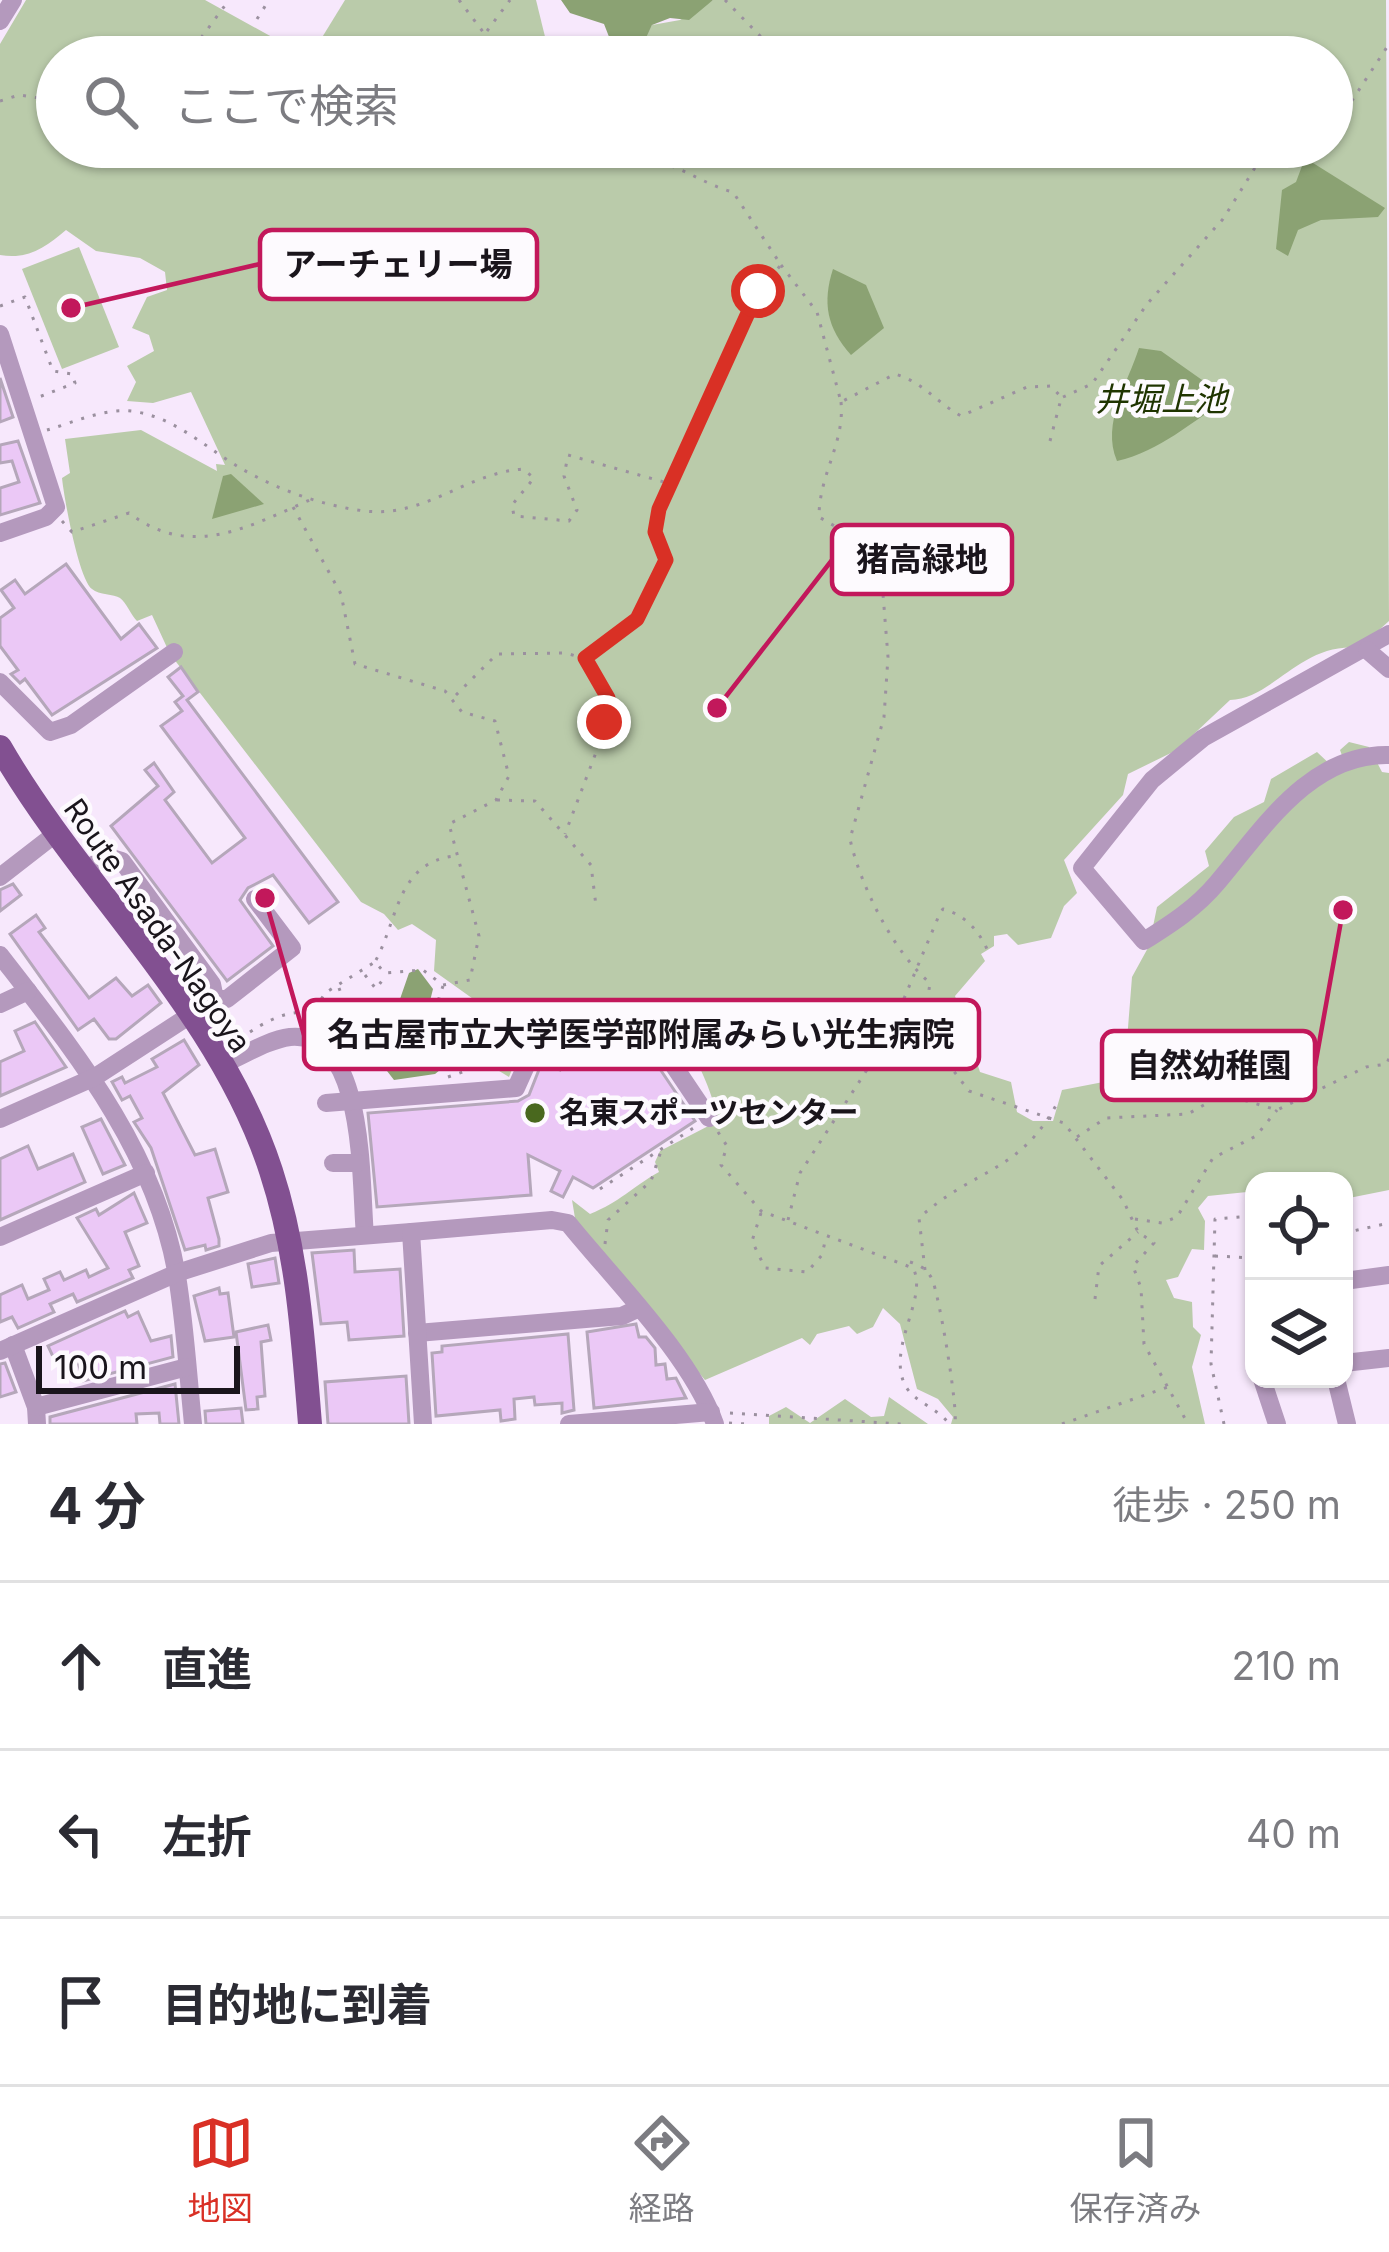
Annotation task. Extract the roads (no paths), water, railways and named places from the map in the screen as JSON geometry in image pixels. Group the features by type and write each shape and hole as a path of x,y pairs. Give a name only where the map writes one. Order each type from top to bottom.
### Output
{"main road":[{"name":"Route Asada-Nagoya","path":"0,747 54,836 192,1016 255,1129 290,1239 310,1424"}],"street":[{"path":"0,21 13,0"},
{"path":"0,334 56,507 0,533"},
{"path":"1389,634 1203,738 1140,794 1082,868 1144,940 1190,910 1294,796 1341,764 1389,755"},
{"path":"1367,650 1389,670"},
{"path":"0,682 50,733 71,725 174,652"},
{"path":"0,877 54,836"},
{"path":"81,871 110,856 122,861 212,984 214,999"},
{"path":"0,1119 94,1077 214,999 227,999 292,948 255,899"},
{"path":"0,955 94,1077 146,1173 177,1273 193,1424"},
{"path":"0,1004 28,992"},
{"path":"326,1103 516,1088 543,1028 598,1038 639,1014 709,1118"},
{"path":"221,1065 275,1041 306,1038 333,1056 352,1102 364,1235"},
{"path":"333,1163 358,1163"},
{"path":"0,1237 146,1173"},
{"path":"187,1367 36,1415 7,1348 177,1273 290,1239 552,1220 568,1223 637,1309 713,1418"},
{"path":"411,1232 423,1424"},
{"path":"1352,1280 1389,1275"},
{"path":"417,1333 622,1316 637,1309"},
{"path":"1353,1362 1389,1358"},
{"path":"1265,1388 1277,1424"},
{"path":"1338,1388 1348,1424"},
{"path":"569,1424 713,1418"}],"water":[{"path":"561,0 713,0 689,20 670,18 652,25 647,36 609,36 604,24 570,13"},
{"path":"1301,168 1321,168 1385,208 1378,217 1321,220 1298,230 1288,256 1276,249 1282,190 1296,182"},
{"path":"833,269 866,285 884,328 851,355 829,315"},
{"name":"井堀上池","path":"1139,348 1161,351 1229,399 1161,443 1117,461 1114,418"},
{"path":"231,474 264,504 212,519 223,476"},
{"path":"418,969 433,989 429,1005 450,1062 435,1074 394,1080 363,1040 376,1009 400,999 409,973"}],"place":[{"name":"アーチェリー場","path":"71,308"},
{"name":"猪高緑地","path":"717,708"},
{"name":"名古屋市立大学医学部附属みらい光生病院","path":"265,898"},
{"name":"自然幼稚園","path":"1343,910"},
{"name":"名東スポーツセンター","path":"535,1113"}]}
